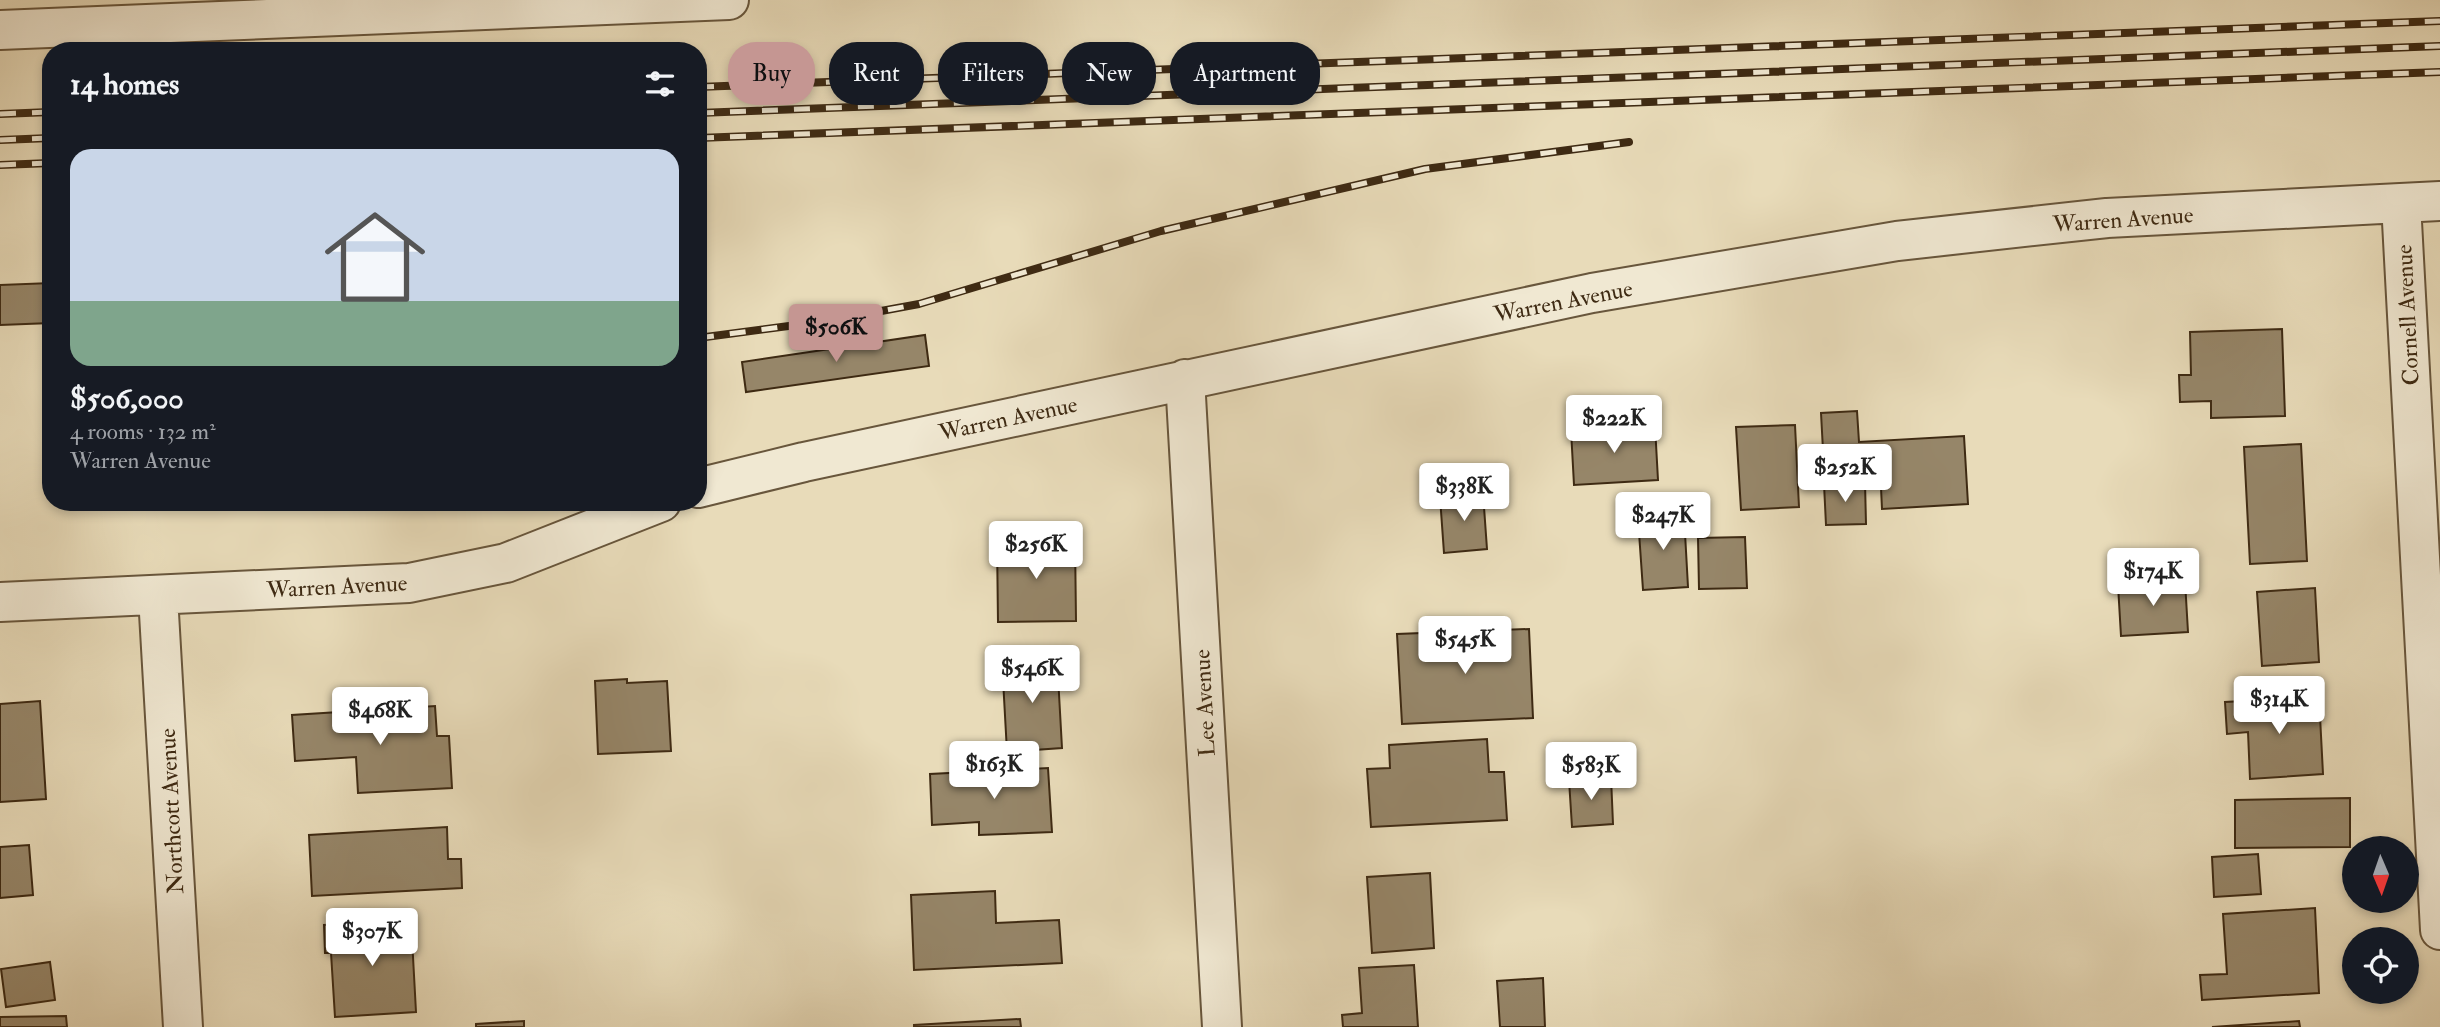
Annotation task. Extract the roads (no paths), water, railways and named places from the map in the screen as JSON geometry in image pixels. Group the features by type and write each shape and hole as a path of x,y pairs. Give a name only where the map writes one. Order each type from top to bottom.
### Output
{"street":[{"path":"0,30 729,0"},
{"name":"Warren Avenue","path":"707,486 1185,379 1592,293 1897,241 2107,218 2440,201"},
{"name":"Cornell Avenue","path":"2402,203 2440,930"},
{"name":"Lee Avenue","path":"1185,379 1222,1027"},
{"name":"Warren Avenue","path":"0,602 409,583 506,563 638,511"},
{"name":"Northcott Avenue","path":"158,596 183,1027"}],"railway":[{"path":"707,87 2440,21"},
{"path":"707,113 2440,46"},
{"path":"707,138 2440,72"},
{"path":"0,114 42,112"},
{"path":"0,140 42,138"},
{"path":"707,337 827,321 919,304 1161,231 1425,169 1629,142"},
{"path":"0,165 42,163"}]}
